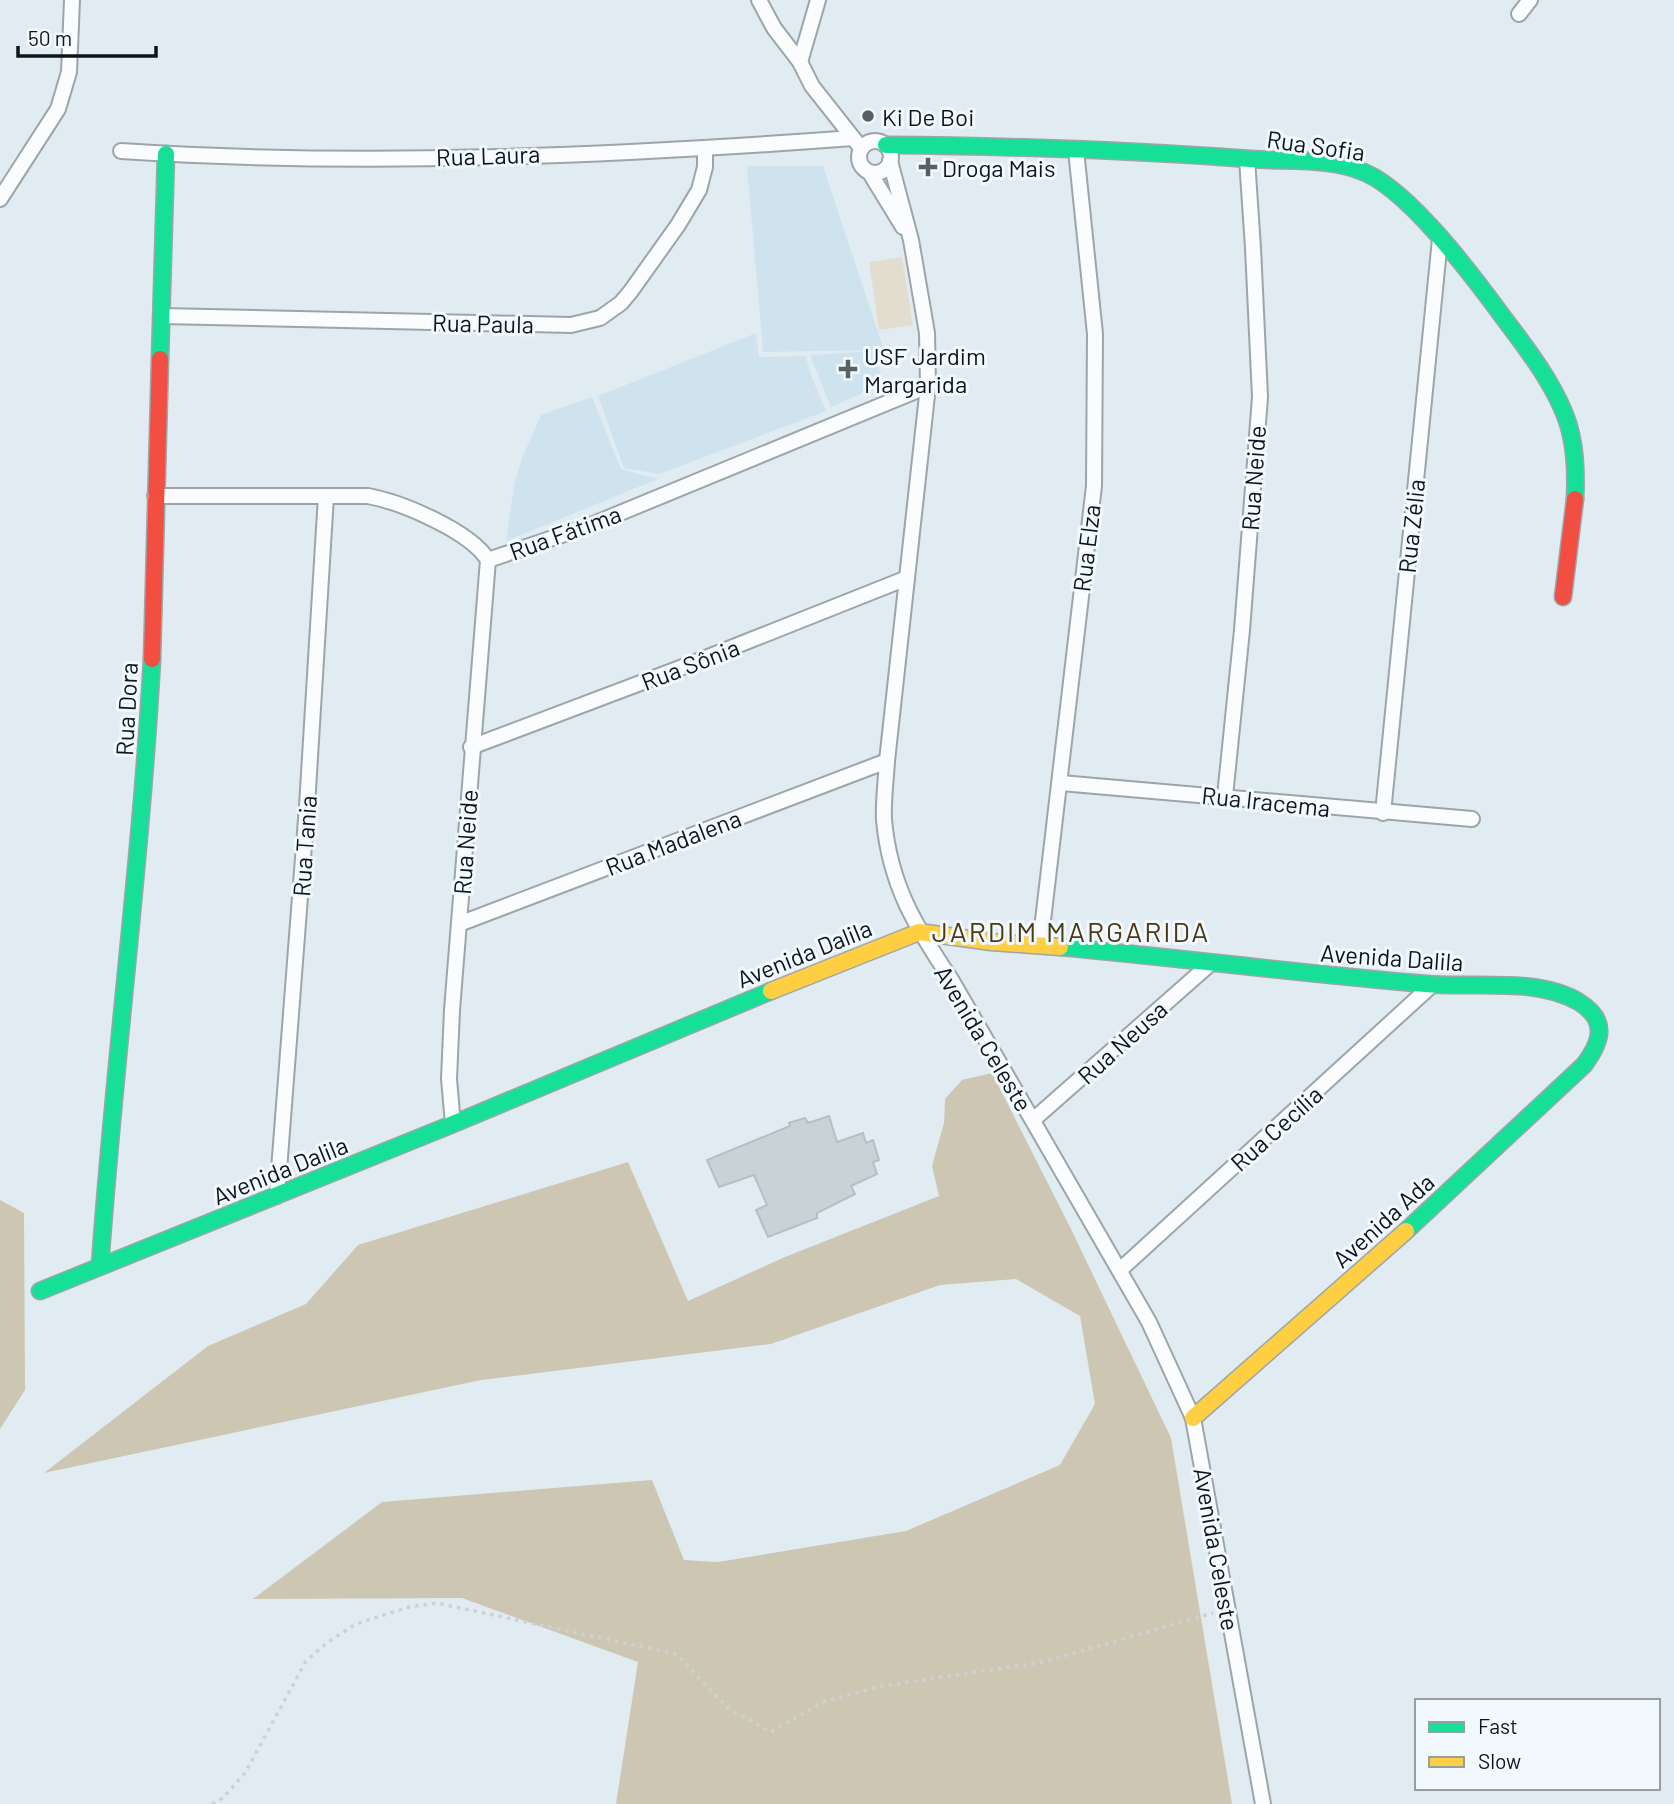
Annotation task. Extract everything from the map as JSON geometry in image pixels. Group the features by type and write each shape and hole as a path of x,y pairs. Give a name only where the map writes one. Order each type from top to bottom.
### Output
{"street":[{"path":"0,199 58,108 69,72 72,0"},
{"path":"759,0 774,28 800,62 812,86 857,143"},
{"path":"800,62 818,0"},
{"path":"1519,14 1530,0"},
{"name":"Rua Laura","path":"121,151 307,158 435,157 865,144 876,141 888,153"},
{"name":"Avenida Celeste","path":"857,143 859,163 870,173 911,240"},
{"name":"Rua Sofia","path":"888,153 987,146 1247,159 1341,167 1365,172 1380,180 1399,195 1440,239 1495,304 1531,354 1562,408 1571,433 1574,502 1563,597"},
{"name":"Rua Paula","path":"161,316 571,325 600,318 621,303 678,225 699,190 705,167 705,149"},
{"name":"Rua Elza","path":"1040,946 1061,783 1073,646 1094,486 1095,334 1076,150"},
{"path":"870,173 885,170 888,153"},
{"name":"Avenida Celeste","path":"888,153 911,240 927,332 928,386 887,761 884,818 890,856 900,895 919,932 952,981 1120,1270 1159,1343 1193,1418 1263,1804"},
{"name":"Rua Dora","path":"100,1266 107,1161 147,752 153,633 166,154"},
{"name":"Rua Neide","path":"1225,796 1242,630 1260,397 1247,159"},
{"name":"Rua Zélia","path":"1383,813 1440,239"},
{"name":"Rua Fátima","path":"155,496 368,496 399,503 433,519 481,549 488,559 591,525 928,386"},
{"name":"Rua Tania","path":"277,1196 306,819 326,496"},
{"name":"Rua Neide","path":"453,1124 450,1052 471,747 488,559"},
{"name":"Rua Sônia","path":"471,747 907,578"},
{"name":"Rua Madalena","path":"459,923 887,761"},
{"name":"Rua Iracema","path":"1061,783 1472,820"},
{"name":"Avenida Dalila","path":"40,1291 919,932 990,942 1432,985 1528,987 1580,1003 1595,1018 1600,1036 1597,1049"},
{"name":"Rua Neusa","path":"1033,1120 1210,964"},
{"name":"Rua Cecília","path":"1120,1270 1432,985"},
{"name":"Avenida Ada","path":"1193,1418 1430,1210 1577,1074 1597,1049"}],"path":[{"path":"212,1804 223,1798 245,1773 306,1661 356,1623 409,1607 437,1603 676,1654 728,1708 771,1732 822,1702 883,1686 1043,1662 1229,1608"}],"shaded area":[{"path":"747,166 823,166 882,344 881,350 763,352"},
{"path":"902,257 913,325 879,330 869,262"},
{"path":"756,333 759,357 806,356 826,411 659,474 624,468 598,396"},
{"name":"USF Jardim Margarida","path":"875,351 883,384 831,407 810,355"},
{"path":"592,397 621,469 658,479 506,541 514,485 522,458 541,415"},
{"path":"992,1073 1071,1229 1171,1438 1232,1804 616,1804 638,1662 462,1598 253,1599 382,1502 652,1480 684,1560 718,1562 906,1531 1060,1465 1095,1404 1080,1316 1016,1279 940,1285 771,1344 481,1380 44,1473 208,1346 306,1304 358,1245 628,1162 688,1301 785,1257 939,1196 932,1166 944,1123 945,1099 962,1080"},
{"path":"0,1200 24,1213 25,1390 0,1429"}],"building":[{"path":"829,1116 837,1142 863,1133 866,1143 873,1140 879,1160 873,1162 877,1174 851,1186 855,1194 817,1213 817,1218 768,1237 756,1210 767,1205 754,1175 719,1187 707,1160 790,1126 789,1123 805,1118 808,1123"}],"traffic: fast":[{"path":"886,145 1068,149 1309,161 1339,164 1366,173 1402,198 1440,237 1543,373 1561,404 1571,435 1575,499"},
{"path":"160,359 166,154"},
{"path":"100,1266 152,659"},
{"path":"1060,947 1426,984 1525,986 1563,994 1588,1009 1595,1016 1599,1031 1595,1048 1584,1065 1406,1231"},
{"path":"40,1291 453,1124 771,991"}],"traffic: slow":[{"path":"771,991 919,932 991,942 1060,947"},
{"path":"1193,1418 1406,1231"}],"traffic: jam":[{"path":"152,659 160,359"},
{"path":"1563,597 1575,499"}],"place":[{"name":"Ki De Boi","path":"868,116"},
{"name":"Droga Mais","path":"928,167"},
{"name":"USF Jardim Margarida","path":"848,369"}],"district":[{"name":"JARDIM MARGARIDA","path":"1071,931"}]}
